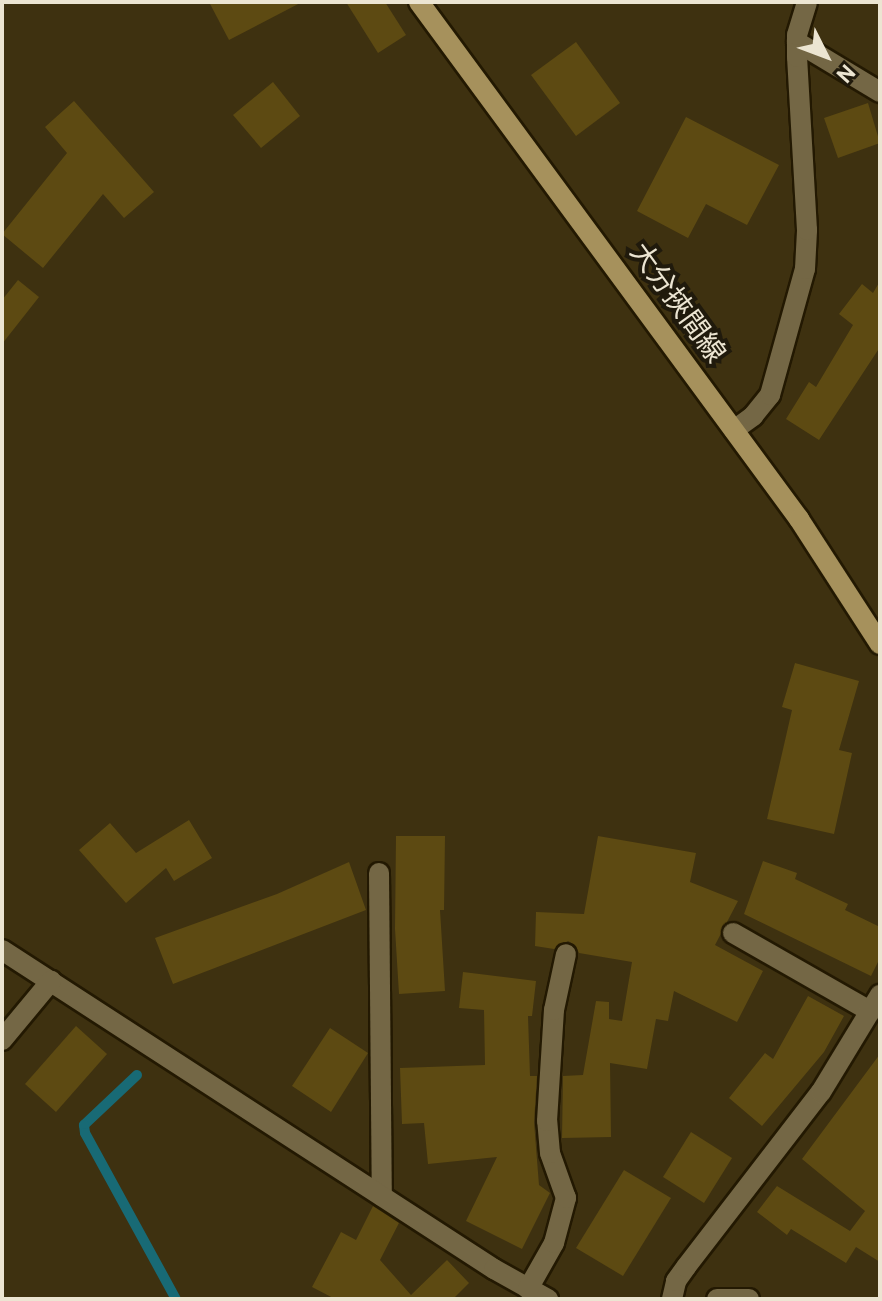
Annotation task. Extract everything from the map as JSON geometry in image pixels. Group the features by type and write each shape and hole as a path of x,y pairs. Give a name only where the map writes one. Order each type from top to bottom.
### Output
{"main road":[{"name":"大分挾間線","path":"419,2 826,557 880,644"}],"street":[{"path":"734,430 753,416 770,395 805,269 807,230 797,42 807,2"},
{"path":"797,42 880,92"},
{"path":"379,873 382,1196"},
{"path":"672,1299 676,1281 821,1092 875,1003 733,933"},
{"path":"2,950 382,1196 548,1299"},
{"path":"528,1289 554,1243 566,1198 550,1153 547,1121 553,1022 566,954"},
{"path":"2,1040 51,981"},
{"path":"717,1299 746,1299"}],"building":[{"path":"209,2 302,2 229,40"},
{"path":"346,2 385,2 406,35 378,53"},
{"path":"576,42 620,103 576,136 531,75"},
{"path":"273,82 300,116 261,148 233,115"},
{"path":"74,101 154,192 124,218 103,194 43,268 2,234 67,153 45,127"},
{"path":"868,103 880,143 838,158 824,118"},
{"path":"686,117 779,165 747,225 706,204 688,238 637,211"},
{"path":"18,280 39,297 2,344 2,300"},
{"path":"880,281 880,347 819,440 786,419 809,382 816,387 853,325 839,314 862,284 873,293"},
{"path":"795,663 859,681 839,750 852,753 834,834 767,819 792,710 782,707"},
{"path":"189,820 212,858 174,881 166,868 126,903 79,850 110,823 136,853"},
{"path":"396,836 445,836 444,910 440,910 445,991 399,994 395,929"},
{"path":"598,836 696,853 690,882 738,901 715,945 763,971 737,1022 674,991 668,1021 656,1019 647,1069 610,1063 611,1137 562,1138 563,1076 583,1075 596,1001 609,1002 609,1019 622,1021 632,962 579,953 575,945 568,941 554,949 535,946 536,912 584,914"},
{"path":"763,861 797,873 795,879 848,904 845,910 880,927 880,958 871,976 744,914"},
{"path":"349,862 366,910 173,984 155,938 277,894"},
{"path":"463,972 536,981 532,1016 528,1016 530,1076 537,1076 534,1122 539,1185 550,1193 522,1249 466,1221 497,1157 428,1164 424,1123 402,1124 400,1068 485,1065 484,1010 459,1008"},
{"path":"808,996 844,1016 824,1052 762,1126 729,1098 765,1053 773,1059"},
{"path":"76,1026 107,1054 56,1112 25,1084"},
{"path":"330,1028 368,1053 331,1112 292,1086"},
{"path":"880,1054 880,1262 856,1247 846,1263 791,1229 787,1235 757,1212 777,1186 850,1231 865,1211 802,1159"},
{"path":"691,1132 732,1158 704,1203 663,1177"},
{"path":"624,1170 671,1198 623,1276 576,1248"},
{"path":"373,1206 399,1223 380,1260 411,1295 447,1260 469,1283 453,1299 335,1299 312,1287 341,1232 356,1240"}],"waterway":[{"path":"137,1075 84,1125 85,1133 176,1299"}]}
